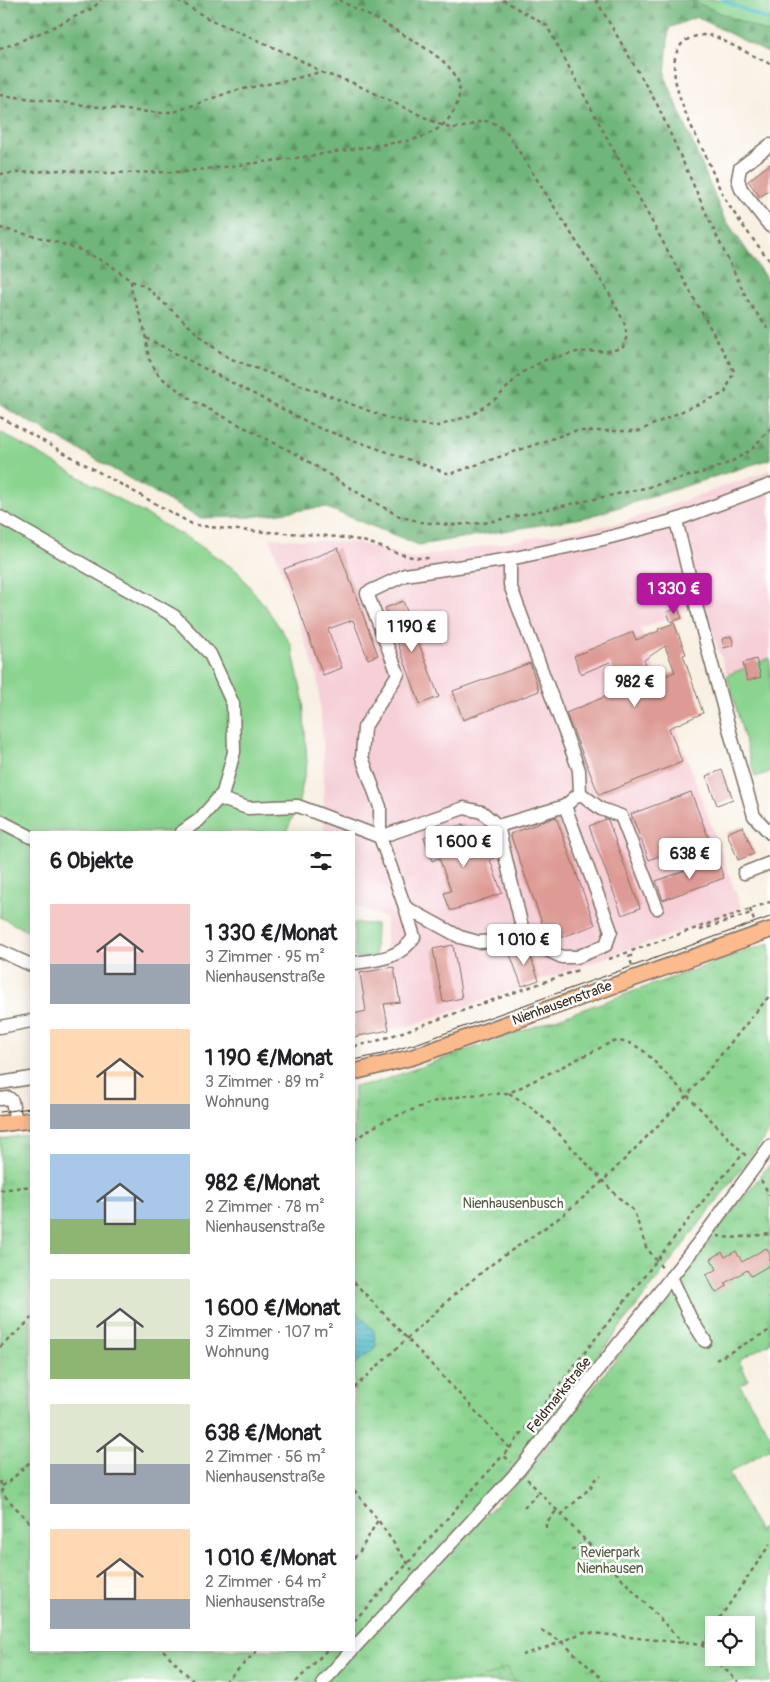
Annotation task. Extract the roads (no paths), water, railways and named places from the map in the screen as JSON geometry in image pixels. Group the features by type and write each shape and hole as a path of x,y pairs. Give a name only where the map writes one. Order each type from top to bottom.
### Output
{"main road":[{"name":"Nienhausenstraße","path":"355,1072 413,1057 763,929"},
{"path":"0,1124 24,1121"}],"street":[{"path":"770,145 740,168 738,179 741,189 770,226"},
{"path":"355,963 386,959 408,946 414,937 380,837 380,807 362,757 364,728 398,674 367,593 405,575 510,559 599,540 676,520 770,485"},
{"path":"0,517 174,616 210,654 233,704 234,752 223,792 199,820 183,831"},
{"path":"676,520 732,743 754,816 770,833"},
{"path":"510,559 510,585 579,770 580,793"},
{"path":"498,826 565,806 580,793"},
{"path":"580,793 601,809 621,816 657,908"},
{"path":"218,798 248,808 298,806 380,837 464,808 482,812 498,826 525,940"},
{"path":"405,907 460,937 478,942 525,940 540,949 562,957 577,957 606,945 612,931 565,806"},
{"path":"0,820 30,836"},
{"path":"744,873 770,862"},
{"path":"0,950 30,965"},
{"path":"0,1026 30,1021"},
{"path":"0,1084 30,1078"},
{"path":"0,1099 9,1098 24,1121"},
{"name":"Feldmarkstraße","path":"355,1647 519,1470 706,1233 770,1146"},
{"path":"671,1277 691,1319 705,1341"},
{"name":"Feldmarkstraße","path":"323,1682 351,1651"}],"water":[{"path":"355,1310 374,1331 376,1347 355,1364"}],"waterway":[{"path":"723,0 770,21"}],"tram line":[{"path":"355,1060 418,1043 770,917"},
{"path":"0,1112 30,1108"}],"park label":[{"name":"Nienhausenbusch","path":"513,1203"},
{"name":"Revierpark Nienhausen","path":"610,1560"}]}
